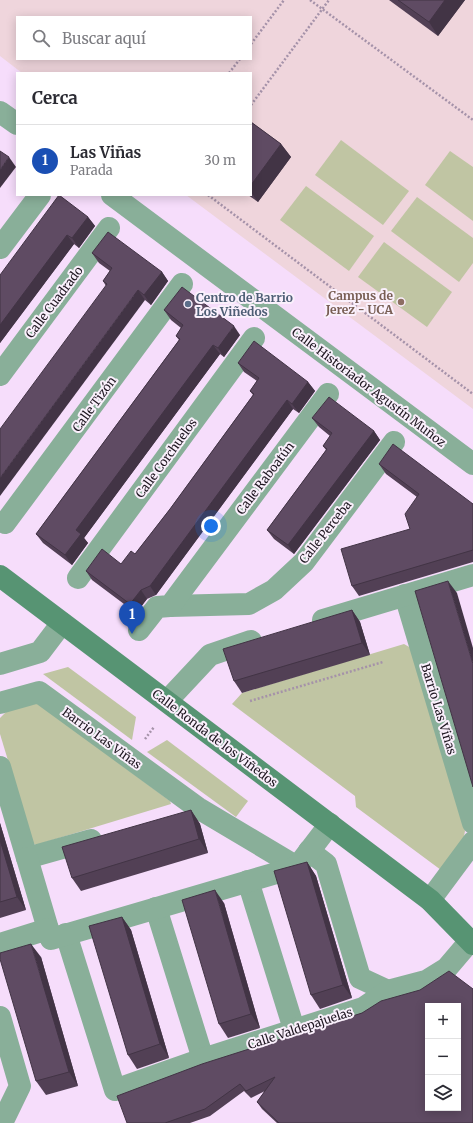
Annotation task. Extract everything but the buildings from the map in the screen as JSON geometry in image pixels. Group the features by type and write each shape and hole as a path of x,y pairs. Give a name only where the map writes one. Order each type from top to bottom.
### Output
{"street":[{"path":"0,112 16,123"},
{"path":"0,248 39,196"},
{"name":"Calle Historiador Agustín Muñoz","path":"113,196 473,464"},
{"name":"Calle Cuadrado","path":"0,375 109,228"},
{"name":"Calle Tizón","path":"5,523 182,284"},
{"name":"Calle Corchuelos","path":"78,578 254,338"},
{"name":"Calle Raboatún","path":"170,606 328,394"},
{"name":"Calle Perceba","path":"170,606 249,604 274,590 304,562 394,442"},
{"path":"303,626 473,575"},
{"name":"Calle Ronda de los Viñedos","path":"0,576 430,900 472,935"},
{"name":"Barrio Las Viñas","path":"405,596 473,823"},
{"path":"139,630 157,607 170,606"},
{"path":"0,664 40,652 62,623"},
{"path":"167,702 210,655 267,636"},
{"name":"Barrio Las Viñas","path":"0,703 39,692 198,808 303,859 326,864 360,978 388,991"},
{"path":"0,767 27,858 57,932"},
{"path":"175,815 198,808"},
{"path":"0,944 156,908 248,881 303,859 330,824"},
{"path":"27,858 109,834"},
{"path":"430,900 473,842"},
{"path":"248,881 294,1029"},
{"path":"156,908 203,1059"},
{"name":"Calle Valdepajuelas","path":"57,932 115,1090 203,1059 363,1008 388,991 426,981 447,968 472,935"},
{"path":"0,1017 20,1086 2,1123"}],"path":[{"path":"252,43 284,0"},
{"path":"310,0 473,120"},
{"path":"252,104 329,0"},
{"path":"230,72 239,60"},
{"path":"209,196 473,394"},
{"path":"250,701 383,662"},
{"path":"146,737 154,727"}],"shaded area":[{"name":"Campus de Jerez - UCA","path":"0,0 473,0 473,409 187,196 252,196 252,72 21,72 0,56"}],"green space":[{"path":"341,140 409,191 383,225 315,175"},
{"path":"450,151 473,167 473,221 425,185"},
{"path":"306,186 374,236 349,271 280,220"},
{"path":"417,197 473,238 473,263 459,282 391,231"},
{"path":"384,242 452,292 427,327 358,277"},
{"path":"404,644 411,648 465,831 463,842 441,870 356,807 355,796 232,704 242,693"},
{"path":"68,667 136,717 132,740 43,674"},
{"path":"38,703 170,801 171,804 36,845 33,843 0,734 0,718 7,711"},
{"path":"167,740 248,801 236,817 147,752"}],"place":[{"name":"Campus de Jerez - UCA","path":"401,302"},
{"name":"Centro de Barrio Los Viñedos","path":"188,304"},
{"name":"Las Viñas","path":"132,634"}]}
